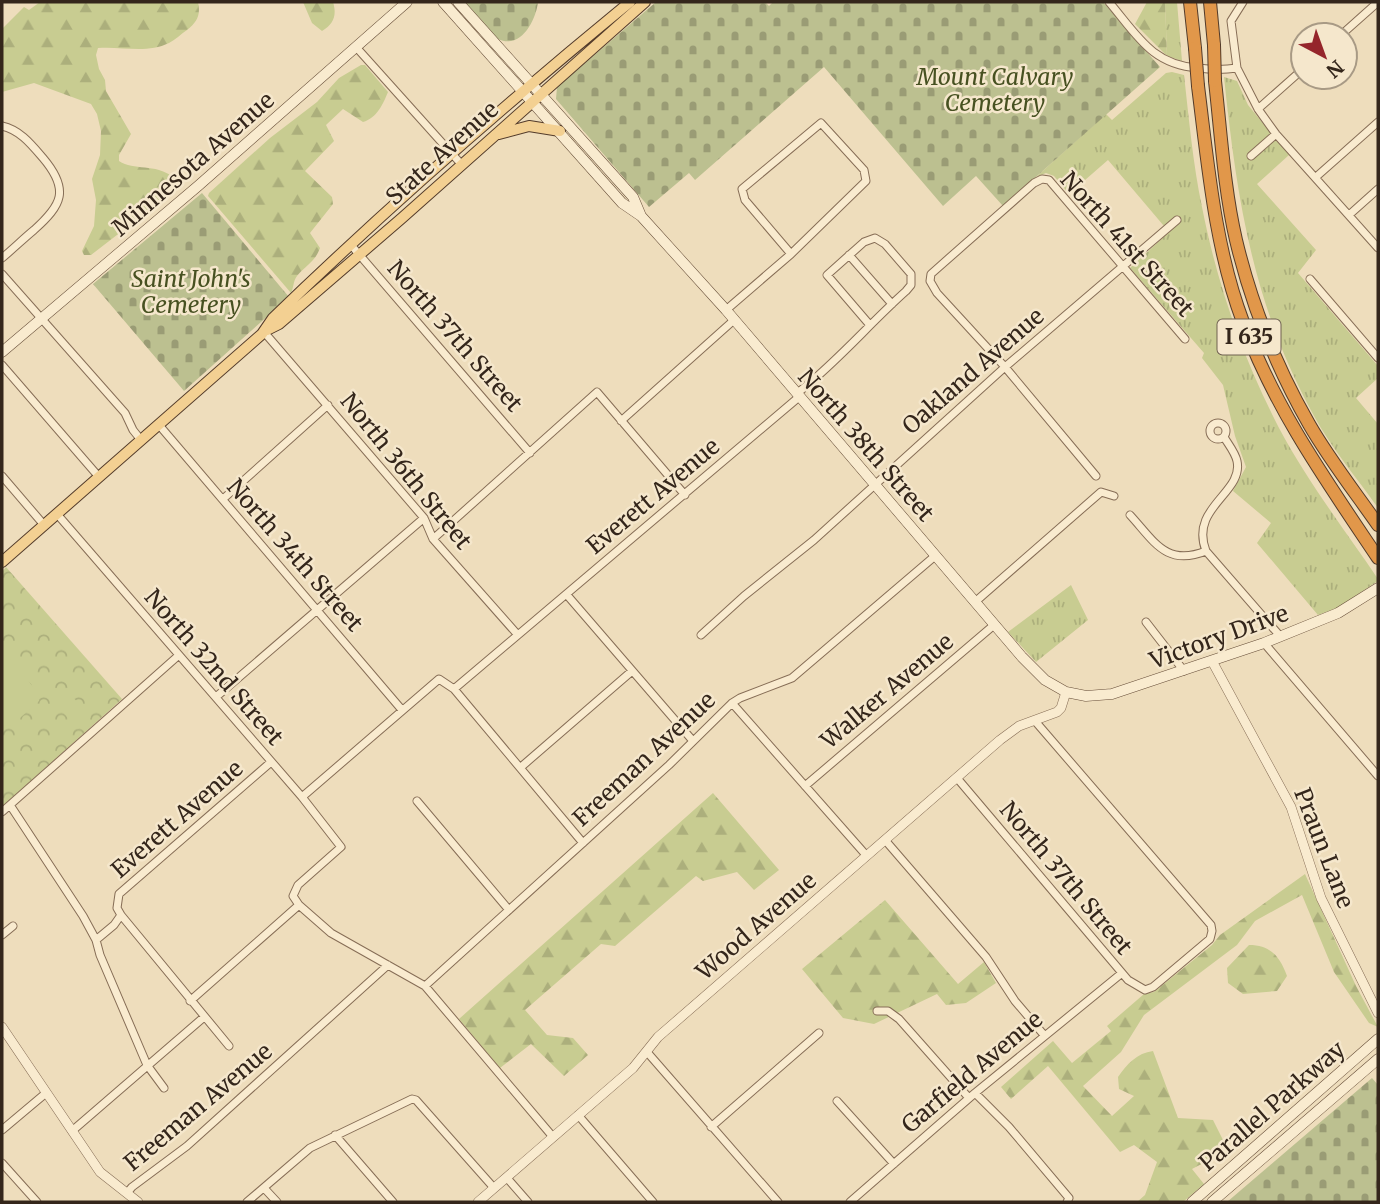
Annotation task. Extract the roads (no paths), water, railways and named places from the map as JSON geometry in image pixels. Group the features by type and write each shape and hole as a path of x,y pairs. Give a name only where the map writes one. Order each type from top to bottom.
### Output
{"highway":[{"name":"I 635","path":"1190,2 1210,179 1219,229 1242,321 1274,395 1314,464 1378,557"},
{"name":"I 635","path":"1210,2 1226,182 1234,228 1252,295 1280,366 1309,424 1378,525"}],"main road":[{"name":"Minnesota Avenue","path":"2,352 407,2"},
{"name":"North 38th Street","path":"443,2 528,88"},
{"name":"North 38th Street","path":"458,2 536,97 633,197 641,216"},
{"name":"State Avenue","path":"264,332 273,318 351,245 528,88 630,2"},
{"name":"State Avenue","path":"2,562 264,332 279,324 359,255 645,2"},
{"name":"North 38th Street","path":"536,97 560,131 622,203 641,216 726,310 1034,670 1066,692"},
{"path":"493,137 529,126 560,131"},
{"name":"Victory Drive","path":"1066,692 1086,696 1112,694 1212,662 1338,613 1378,588"},
{"name":"Parallel Parkway","path":"1192,1202 1378,1040"},
{"name":"Parallel Parkway","path":"1212,1202 1378,1059"}],"street":[{"path":"1108,2 1152,52 1167,62 1184,67 1224,71 1237,68"},
{"path":"1243,2 1231,21 1237,68 1258,109 1276,134 1378,248"},
{"path":"1357,21 1378,2"},
{"path":"356,47 462,165"},
{"path":"1258,109 1289,81"},
{"path":"1316,177 1378,122"},
{"path":"726,310 791,254 866,181 864,170 821,123 742,189 745,200 791,254"},
{"path":"2,126 14,129 31,144 52,169 61,189 60,201 51,215 2,258"},
{"path":"1251,156 1276,134"},
{"name":"North 41st Street","path":"1005,368 942,299 930,281 931,274 1037,180 1049,180 1185,339"},
{"path":"1349,215 1378,189"},
{"name":"Oakland Avenue","path":"701,635 744,596 814,540 1005,368 1177,220"},
{"name":"Everett Avenue","path":"454,689 799,397 800,391 832,366 869,324 911,285 913,277 885,244 881,240 870,239 829,272 827,278 869,324"},
{"name":"North 37th Street","path":"351,245 530,453"},
{"path":"849,256 892,304"},
{"path":"2,274 125,413 141,440"},
{"path":"1310,279 1378,358"},
{"path":"621,421 734,320"},
{"name":"North 36th Street","path":"264,332 424,518 433,539 517,634"},
{"path":"2,365 99,477"},
{"path":"1005,368 1096,476"},
{"path":"433,539 597,392 685,495"},
{"path":"223,499 328,405"},
{"name":"North 34th Street","path":"159,425 402,710"},
{"path":"1224,437 1238,463 1237,473 1205,519 1202,530 1206,551 1280,636"},
{"path":"2,477 44,525"},
{"path":"975,603 1101,492 1114,496"},
{"name":"North 32nd Street","path":"57,514 302,797 341,847 298,885 293,896 299,905"},
{"path":"1130,515 1160,548 1169,554 1192,557 1206,551"},
{"path":"216,697 424,518"},
{"name":"Freeman Avenue","path":"425,986 732,703 792,678 935,556"},
{"path":"567,595 693,741"},
{"path":"1146,622 1184,671"},
{"name":"Walker Avenue","path":"805,786 994,625"},
{"path":"1264,643 1378,776"},
{"path":"2,812 178,655"},
{"name":"Praun Lane","path":"1212,662 1291,807 1321,898 1378,1013"},
{"path":"520,767 632,671"},
{"path":"302,797 439,679 454,689 583,843"},
{"name":"Wood Avenue","path":"478,1202 633,1068 658,1037 1008,733 1057,712 1066,692"},
{"path":"732,703 866,855"},
{"name":"North 37th Street","path":"957,778 1122,973 1140,988 1146,990 1153,987 1210,939 1211,925 1035,720"},
{"name":"Everett Avenue","path":"96,940 114,925 121,915 117,908 119,894 271,762"},
{"path":"417,801 509,910"},
{"path":"10,806 83,916 96,940 147,1065 164,1088"},
{"path":"885,839 986,957 1015,1001 1044,1035"},
{"path":"190,1001 299,905 331,933 425,986 554,1137"},
{"path":"121,915 229,1046"},
{"path":"2,935 13,926"},
{"name":"Freeman Avenue","path":"127,1194 132,1187 187,1146 388,965"},
{"name":"Garfield Avenue","path":"850,1202 1044,1035 1122,973"},
{"path":"877,1011 888,1011 900,1019 972,1096 1009,1127 1069,1198 1067,1202"},
{"path":"72,1131 204,1017"},
{"path":"2,1027 100,1172 138,1202"},
{"path":"711,1127 819,1033"},
{"path":"647,1052 778,1202"},
{"path":"2,1130 46,1093"},
{"path":"247,1202 310,1148 412,1099 416,1100 494,1188"},
{"path":"837,1101 894,1164"},
{"path":"578,1115 653,1202"},
{"path":"335,1135 393,1202"},
{"path":"2,1163 37,1202"},
{"path":"507,1178 528,1202"},
{"path":"264,1188 277,1202"}],"park label":[{"name":"Mount Calvary Cemetery","path":"995,90"},
{"name":"Saint John's Cemetery","path":"191,292"}]}
